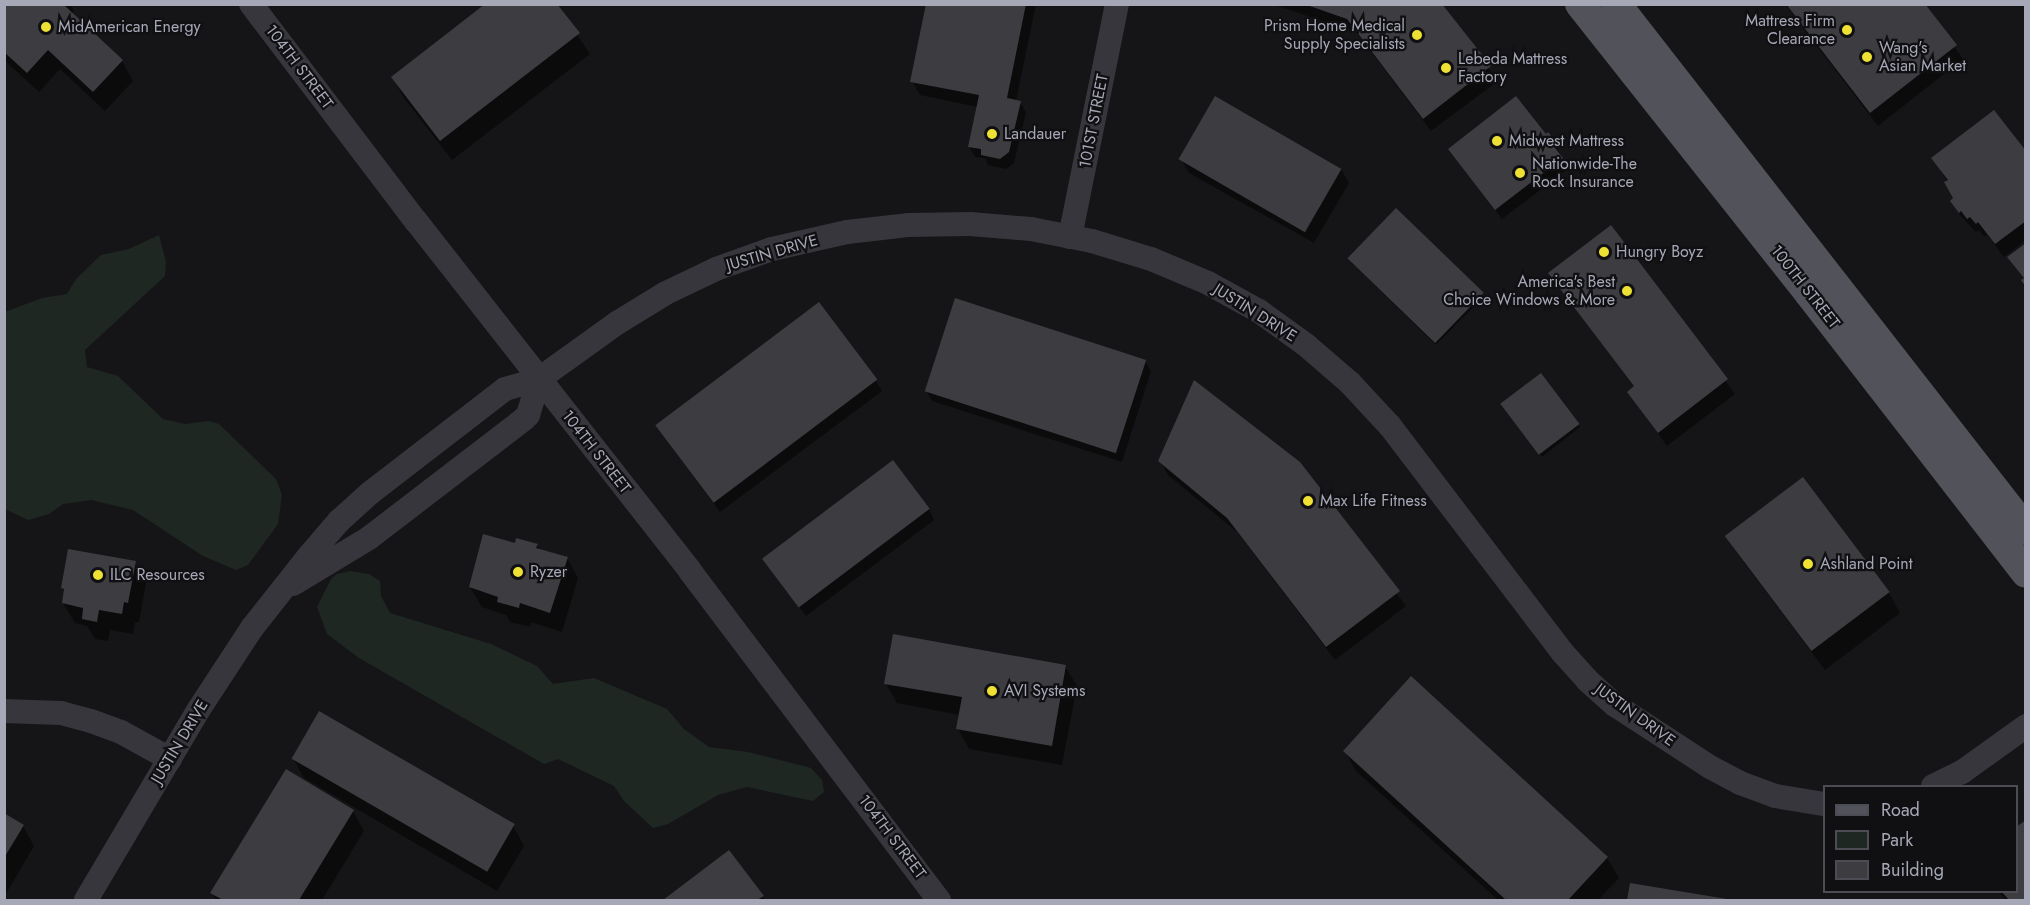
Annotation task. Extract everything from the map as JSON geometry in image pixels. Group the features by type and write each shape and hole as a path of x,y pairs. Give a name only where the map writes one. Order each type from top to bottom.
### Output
{"main road":[{"name":"100TH STREET","path":"1580,4 1809,293 2025,573"},
{"name":"100TH STREET","path":"1616,4 2025,530"}],"street":[{"name":"104TH STREET","path":"251,4 539,379 697,579 939,900"},
{"name":"101ST STREET","path":"1070,237 1117,4"},
{"name":"JUSTIN DRIVE","path":"86,900 224,670 252,628 339,521 370,493 505,389 539,379 617,323 666,293 717,269 772,249 847,232 908,225 970,224 1031,229 1070,237 1151,259 1208,283 1259,311 1306,345 1350,383 1390,426 1563,653 1594,687 1635,719 1740,783 1775,796 1823,804"},
{"name":"JUSTIN DRIVE","path":"284,590 369,538 528,416 539,379"},
{"path":"4,711 60,713 91,721 121,732 170,759"},
{"path":"1935,785 1962,772 2025,726"}],"green space":[{"path":"159,235 166,262 165,276 85,350 87,367 118,376 163,419 185,424 209,421 219,424 276,479 282,495 278,524 248,565 236,570 203,556 133,510 91,500 63,504 49,514 28,520 5,509 5,312 42,298 67,294 76,279 101,255 129,249"},
{"path":"350,571 369,574 380,581 381,596 390,613 491,644 537,666 553,684 594,678 667,709 684,729 709,747 748,752 811,768 822,780 824,792 813,801 747,787 718,795 668,824 653,828 624,801 614,786 558,759 544,764 359,658 327,634 317,607 331,579 337,574"}],"building":[{"name":"MidAmerican Energy","path":"4,4 63,4 123,60 93,92 48,50 27,73 4,52"},
{"path":"485,4 557,4 580,33 440,141 391,77"},
{"path":"926,4 1026,4 1007,98 1021,101 1009,152 1000,159 981,155 981,149 968,147 979,95 910,82"},
{"path":"1304,4 1442,4 1491,66 1423,119 1347,19"},
{"path":"1786,4 1925,4 1957,45 1870,113"},
{"path":"1215,96 1341,169 1305,232 1178,159"},
{"name":"Midwest Mattress","path":"1516,96 1546,134 1548,132 1556,142 1552,144 1563,158 1495,210 1448,149"},
{"path":"1994,110 2026,151 2026,221 1995,244 1978,222 1976,224 1970,217 1967,219 1961,211 1959,213 1950,201 1953,198 1944,182 1948,180 1931,158"},
{"path":"1396,208 1484,293 1435,343 1347,258"},
{"path":"1611,225 1728,379 1658,433 1627,392 1634,386 1548,273"},
{"path":"2026,243 2026,287 2021,280 2024,278 2007,257"},
{"path":"955,298 1146,360 1116,453 925,391"},
{"path":"819,302 877,379 714,503 655,425"},
{"path":"1541,373 1580,424 1539,455 1500,404"},
{"path":"1194,380 1300,462 1400,591 1326,647 1227,518 1158,461"},
{"path":"893,460 930,509 799,607 762,559"},
{"name":"Ashland Point","path":"1803,477 1890,592 1811,651 1725,536"},
{"name":"Ryzer","path":"483,534 515,543 516,538 538,544 536,548 568,557 550,613 520,603 519,608 497,602 498,597 469,587"},
{"name":"ILC Resources","path":"68,549 136,561 128,603 124,602 122,614 99,610 97,622 82,619 83,608 62,603 64,589 61,588"},
{"name":"AVI Systems","path":"893,634 1066,665 1052,746 956,729 962,697 884,684"},
{"path":"1411,676 1608,857 1568,900 1506,900 1343,751"},
{"path":"319,711 515,824 487,872 292,759"},
{"path":"286,769 354,810 299,900 223,900 210,893"},
{"path":"4,813 24,825 4,858"},
{"path":"2026,820 2026,900 2009,900 2003,893 2018,893 2018,826"},
{"path":"729,850 764,896 757,900 663,900"},
{"path":"1630,883 1727,899 1727,900 1627,900"}],"place":[{"name":"MidAmerican Energy","path":"46,27"},
{"name":"Mattress Firm Clearance","path":"1847,30"},
{"name":"Prism Home Medical Supply Specialists","path":"1417,35"},
{"name":"Wang's Asian Market","path":"1867,57"},
{"name":"Lebeda Mattress Factory","path":"1446,68"},
{"name":"Landauer","path":"992,134"},
{"name":"Midwest Mattress","path":"1497,141"},
{"name":"Nationwide-The Rock Insurance","path":"1520,173"},
{"name":"Hungry Boyz","path":"1604,252"},
{"name":"America's Best Choice Windows & More","path":"1627,291"},
{"name":"Max Life Fitness","path":"1308,501"},
{"name":"Ashland Point","path":"1808,564"},
{"name":"Ryzer","path":"518,572"},
{"name":"ILC Resources","path":"98,575"},
{"name":"AVI Systems","path":"992,691"}]}
